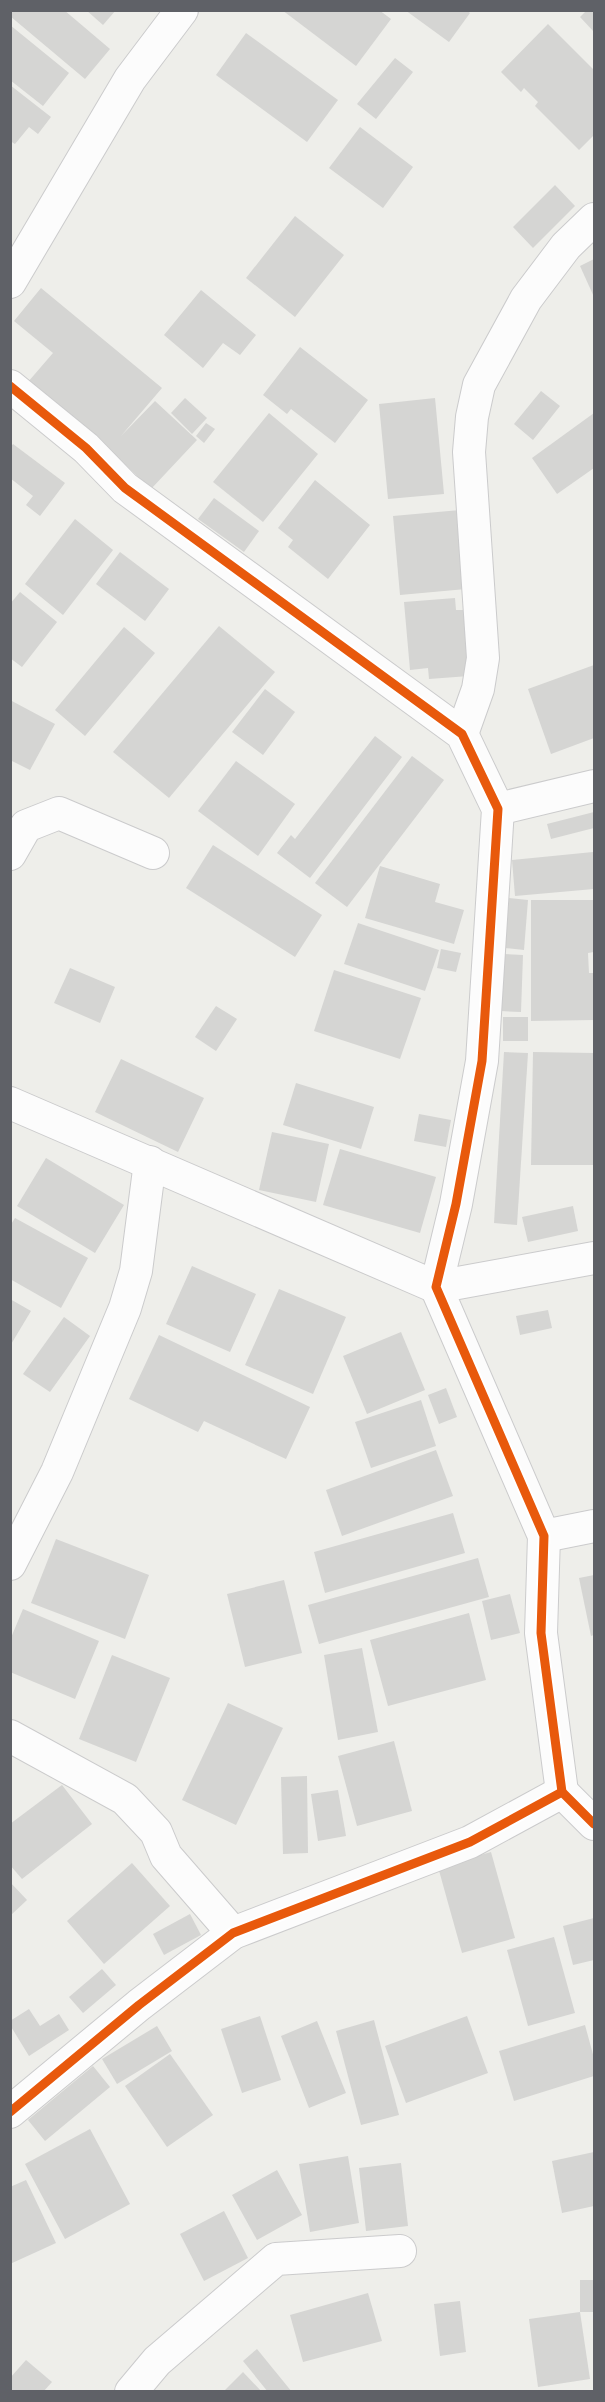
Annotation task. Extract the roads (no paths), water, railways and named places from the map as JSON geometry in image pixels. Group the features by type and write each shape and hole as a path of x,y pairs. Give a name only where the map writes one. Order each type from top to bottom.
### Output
{"street":[{"path":"10,282 130,79 182,10"},
{"path":"462,734 478,689 483,658 469,452 479,385 526,299 566,246 594,219"},
{"path":"10,386 86,448 125,488 462,734 498,809 482,1061 456,1204 436,1287 544,1536 541,1633 562,1792 594,1824"},
{"path":"498,809 594,786"},
{"path":"10,854 26,825 59,813 153,852"},
{"path":"10,1103 436,1287 594,1258"},
{"path":"10,1564 57,1472 125,1308 136,1271 150,1162"},
{"path":"544,1536 594,1526"},
{"path":"10,1736 125,1799 156,1832 166,1856 233,1933"},
{"path":"10,2112 139,2005 233,1933 470,1842 562,1792"},
{"path":"131,2391 157,2361 276,2259 400,2251"}]}
